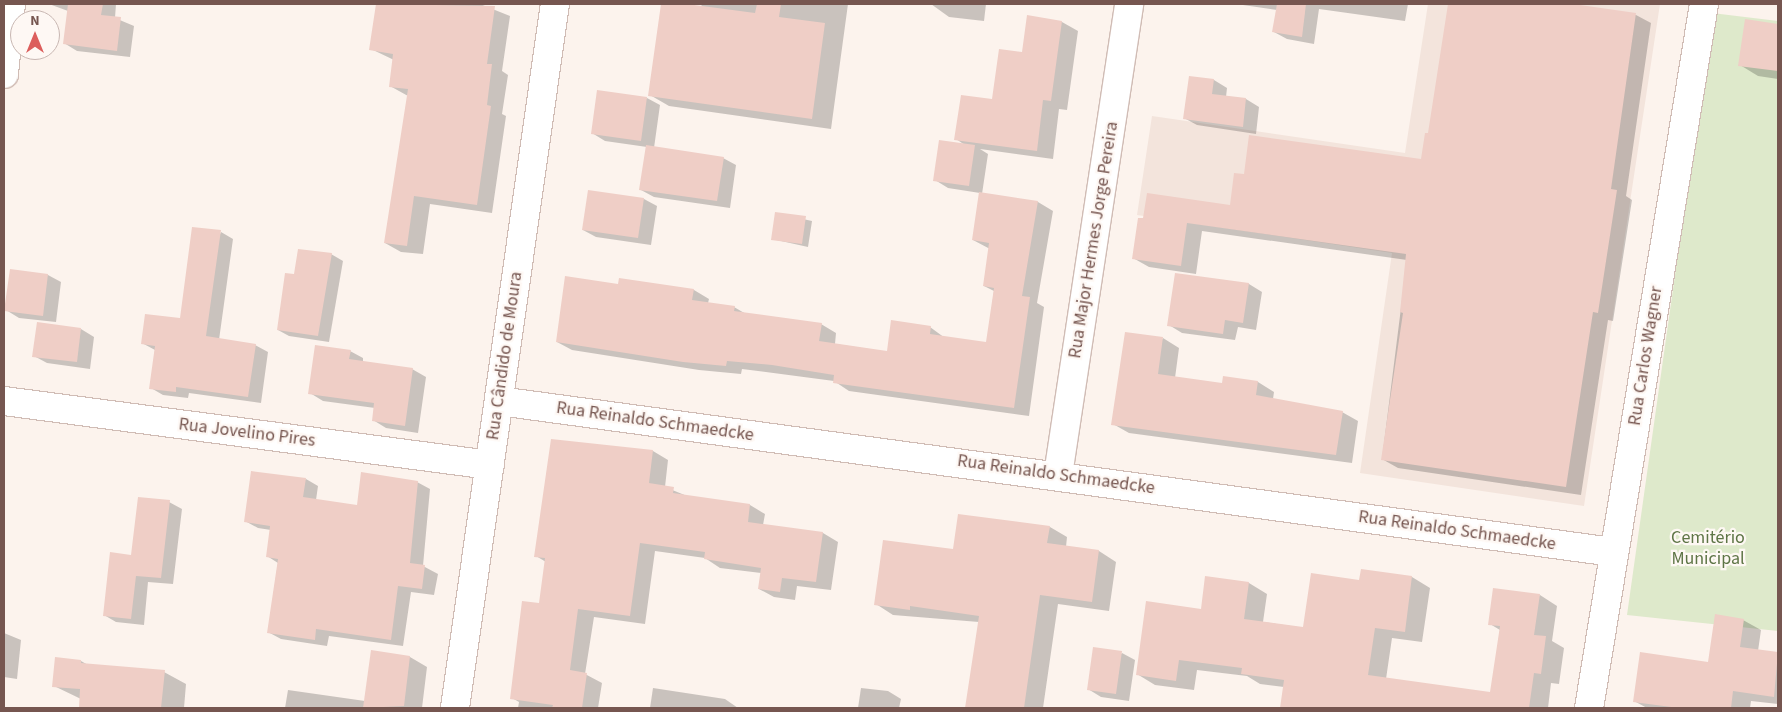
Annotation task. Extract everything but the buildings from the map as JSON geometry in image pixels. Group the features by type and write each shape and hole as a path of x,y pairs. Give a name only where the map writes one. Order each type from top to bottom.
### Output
{"street":[{"path":"4,74 11,4"},
{"name":"Rua Cândido de Moura","path":"455,708 555,4"},
{"name":"Rua Major Hermes Jorge Pereira","path":"1058,475 1129,4"},
{"name":"Rua Carlos Wagner","path":"1589,708 1704,4"},
{"name":"Rua Jovelino Pires","path":"4,401 490,465"},
{"name":"Rua Reinaldo Schmaedcke","path":"499,401 1058,475 1613,552"}],"shaded area":[{"path":"1428,4 1660,4 1584,506 1360,473 1392,253 1137,215 1152,116 1405,153"}],"green space":[{"name":"Cemitério Municipal","path":"1712,13 1778,21 1778,631 1627,615"}]}
